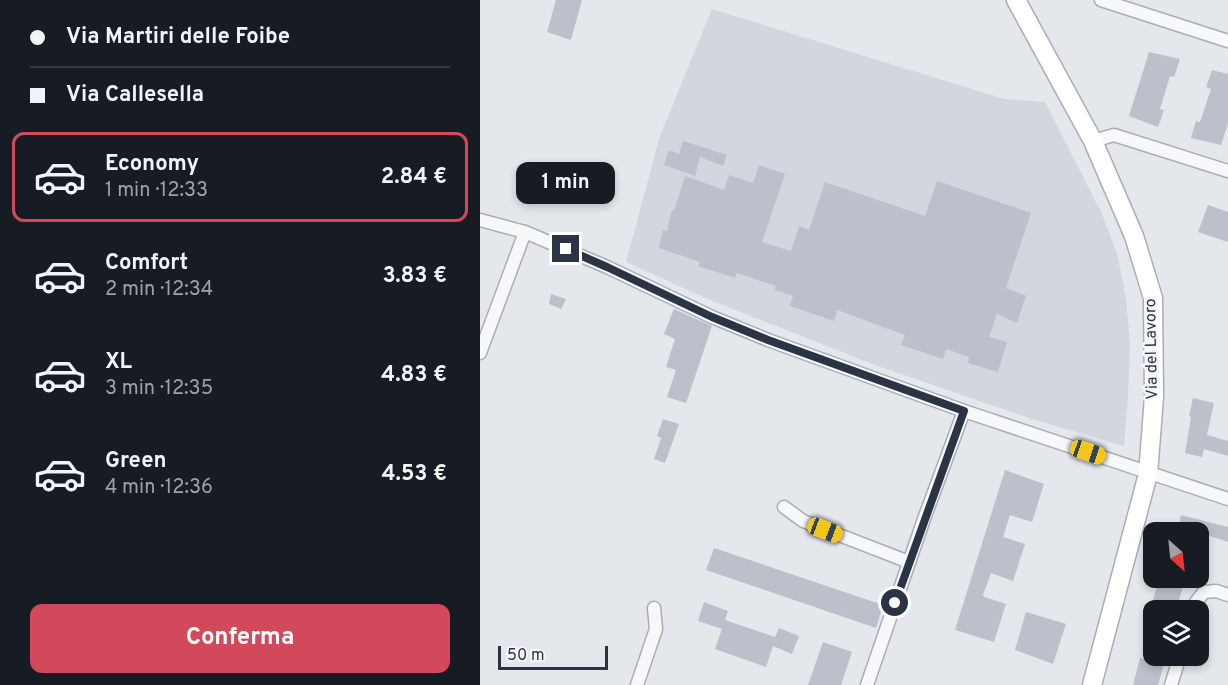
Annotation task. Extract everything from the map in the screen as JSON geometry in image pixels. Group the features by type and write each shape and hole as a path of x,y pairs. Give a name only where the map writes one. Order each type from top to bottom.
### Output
{"street":[{"name":"Via del Lavoro","path":"1016,0 1093,141 1134,236 1153,298 1154,387 1148,474 1092,685"},
{"path":"1101,0 1228,41"},
{"path":"1093,141 1114,135 1228,171"},
{"path":"480,220 525,232 768,340 964,411 1228,499"},
{"path":"480,353 525,232"},
{"path":"867,685 964,411"},
{"path":"783,507 803,521 909,561"},
{"path":"1198,600 1204,592 1212,591 1228,595"},
{"path":"637,685 656,629 654,608"},
{"path":"1171,685 1177,666"}],"shaded area":[{"path":"712,9 1004,99 1045,102 1102,214 1117,254 1126,298 1130,344 1124,446 1029,418 875,365 710,300 626,262 660,136"}],"building":[{"path":"556,0 582,0 571,40 547,32"},
{"path":"1149,52 1180,59 1174,77 1170,76 1160,109 1164,110 1158,127 1129,116"},
{"path":"1212,70 1228,74 1228,123 1221,145 1191,138 1196,121 1200,122 1211,89 1206,87"},
{"path":"683,141 727,155 723,166 700,157 695,176 664,165 669,150 679,154"},
{"path":"759,165 785,174 762,242 791,251 799,226 809,230 825,182 925,216 937,181 1031,213 1006,288 1026,296 1017,323 997,314 989,337 1007,342 998,372 968,363 969,357 946,349 943,359 901,345 905,335 837,310 834,321 790,306 793,296 775,290 776,286 737,273 735,278 698,266 700,262 659,248 663,230 667,231 685,176 724,190 729,175 753,183"},
{"path":"1208,205 1228,212 1228,242 1198,232"},
{"path":"551,294 566,299 561,309 549,304"},
{"path":"674,309 712,326 686,403 667,397 676,370 666,367 675,339 664,334"},
{"path":"1193,398 1214,403 1207,435 1228,441 1228,456 1204,449 1202,457 1185,453"},
{"path":"663,419 679,424 665,463 654,459 661,438 657,436"},
{"path":"1005,470 1044,484 1032,522 1010,515 1003,537 1025,544 1013,581 991,573 983,595 1006,604 994,642 955,630"},
{"path":"1181,515 1208,522 1179,522"},
{"path":"1209,522 1228,527 1228,542 1209,536"},
{"path":"714,548 883,605 876,628 706,570"},
{"path":"1157,588 1183,588 1179,600 1153,600"},
{"path":"704,602 728,611 725,620 775,637 779,628 799,636 792,654 773,646 766,667 715,649 722,629 698,621"},
{"path":"1026,612 1066,624 1053,664 1015,650"},
{"path":"823,642 852,652 841,685 808,685"},
{"path":"1140,658 1143,659 1143,666 1163,666 1158,685 1133,685"}],"route":[{"path":"566,249 712,317 768,340 964,411 895,603"}]}
